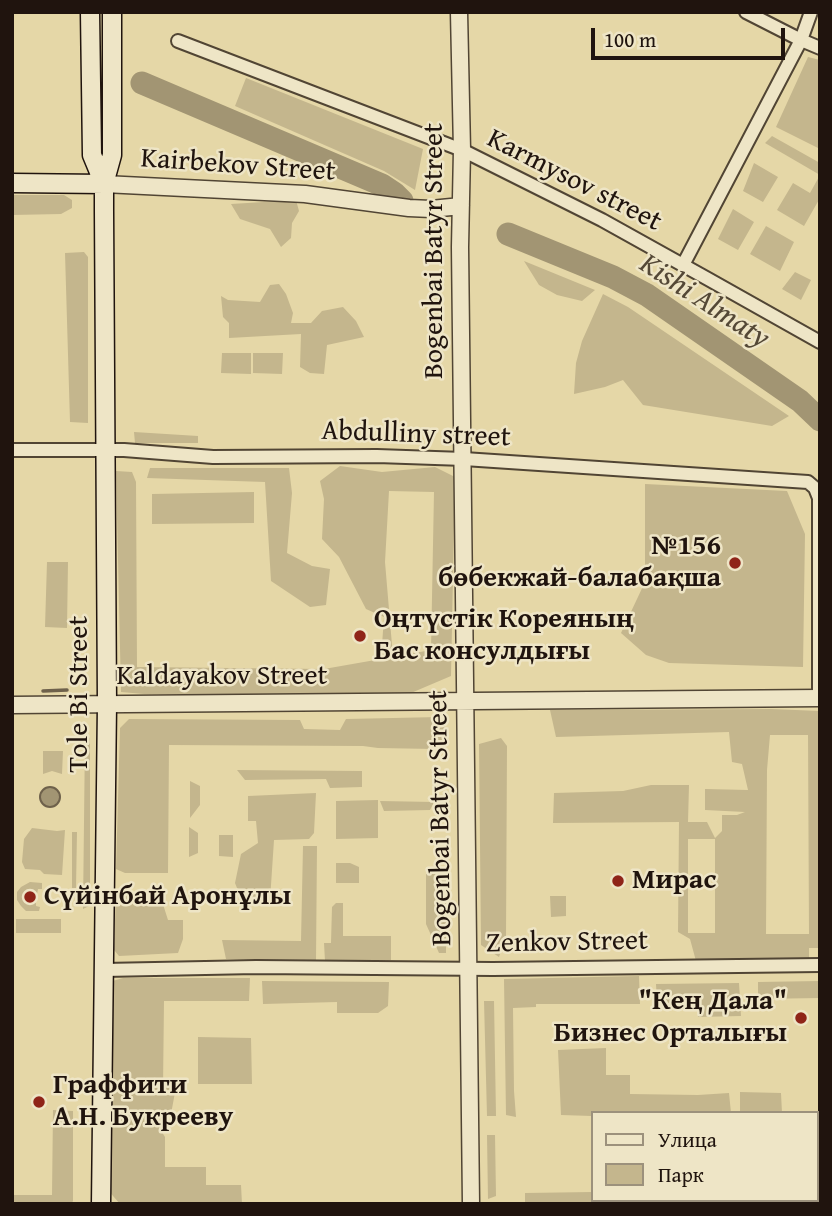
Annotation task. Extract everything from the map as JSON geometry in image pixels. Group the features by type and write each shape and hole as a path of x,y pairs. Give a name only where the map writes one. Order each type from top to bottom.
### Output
{"main road":[{"name":"Tole Bi Street","path":"90,12 92,155 104,184"},
{"name":"Tole Bi Street","path":"101,1204 107,704 104,184 112,155 112,12"},
{"name":"Kairbekov Street","path":"12,183 104,184"}],"street":[{"name":"Bogenbai Batyr Street","path":"459,12 471,1204"},
{"path":"746,12 820,47"},
{"path":"683,264 801,40 811,12"},
{"name":"Karmysov street","path":"178,41 461,150 602,220 820,342"},
{"name":"Kairbekov Street","path":"104,184 304,194 409,208 461,206"},
{"name":"Abdulliny street","path":"12,450 105,450 213,457 464,458 808,482 815,488 819,498 819,698"},
{"name":"Kaldayakov Street","path":"12,705 819,698"},
{"name":"Zenkov Street","path":"104,970 820,965"}],"green space":[{"path":"808,57 820,60 820,149 776,127"},
{"path":"246,78 423,149 415,190 384,171 235,106"},
{"path":"772,136 820,163 820,175 765,143"},
{"path":"754,163 778,177 763,202 743,191"},
{"path":"820,175 820,198 804,226 777,210 793,183 810,193"},
{"path":"12,195 64,195 72,200 72,208 61,214 12,215"},
{"path":"296,200 299,211 292,223 291,238 281,247 270,229 240,219 231,204"},
{"path":"733,209 754,222 738,250 718,239"},
{"path":"766,226 794,242 780,271 750,254"},
{"path":"84,252 88,257 88,423 70,422 65,253"},
{"path":"524,261 595,290 582,301 557,295 539,285"},
{"path":"795,272 811,280 801,300 782,289"},
{"path":"279,284 293,313 291,323 311,323 322,311 343,307 356,321 364,337 327,345 324,374 310,373 300,367 301,334 229,338 229,323 223,317 221,296 228,300 260,302 270,285"},
{"path":"603,294 628,307 789,416 772,426 643,405 623,380 574,394 576,363 582,341"},
{"path":"222,353 251,353 251,374 221,373"},
{"path":"253,353 283,353 282,374 253,373"},
{"path":"134,432 198,436 198,443 135,443"},
{"path":"340,466 382,472 435,467 455,477 451,676 411,693 370,695 121,692 116,471 132,472 136,482 137,667 324,669 381,659 384,617 366,609 339,557 322,539 324,499 320,481","holes":["389,491 434,492 431,650 393,657 385,562"]},
{"path":"150,468 289,468 292,493 287,553 312,566 330,569 326,605 310,607 271,581 265,482 147,478"},
{"name":"№156 бөбекжай-балабақша","path":"645,484 787,491 805,534 803,667 669,663 646,655 621,633 645,582"},
{"path":"254,492 254,523 152,524 152,494"},
{"path":"47,562 68,562 67,628 45,627"},
{"path":"550,710 820,711 820,948 809,948 809,959 696,961 690,939 678,932 679,822 553,823 554,793 623,791 651,785 689,785 688,822 707,822 715,838 722,831 722,815 745,812 705,810 705,789 748,790 742,764 732,762 729,732 556,737","holes":["770,735 808,735 809,934 766,934 767,770","688,839 715,839 715,933 688,933"]},
{"path":"440,717 447,730 441,743 434,749 169,745 168,873 125,873 116,869 120,728 129,719 300,720 304,729 340,730 346,719"},
{"path":"85,735 90,738 90,898 89,906 83,909"},
{"path":"501,738 507,746 506,937 499,957 481,945 479,744"},
{"path":"43,751 63,751 62,774 52,771 43,774"},
{"path":"237,770 362,771 362,787 330,788 326,779 245,780"},
{"path":"190,781 200,786 200,805 190,818"},
{"path":"316,793 314,833 309,839 274,840 270,900 241,898 235,883 241,854 258,843 256,821 248,821 248,796"},
{"path":"378,800 378,838 336,839 336,801"},
{"path":"380,801 434,802 430,810 384,811"},
{"path":"189,827 198,833 198,853 189,857"},
{"path":"32,828 65,830 62,875 25,869 22,862 24,839"},
{"path":"72,832 77,832 76,888 72,888"},
{"path":"219,835 233,835 233,857 219,856"},
{"path":"303,846 317,846 316,960 226,959 222,940 301,941"},
{"path":"336,863 350,863 359,867 359,883 336,883"},
{"path":"426,874 446,874 446,953 439,953 426,924"},
{"path":"30,882 42,883 42,889 38,889 37,894 28,894 28,900 36,901 36,906 40,907 39,911 26,911 17,900 17,892"},
{"path":"116,891 130,891 130,898 161,898 168,920 183,920 183,939 178,953 119,956 114,950"},
{"path":"550,896 566,896 566,916 551,917"},
{"path":"336,903 343,903 343,936 391,936 391,960 325,961 324,943 331,943 332,907"},
{"path":"16,919 61,919 61,933 16,933"},
{"path":"639,976 640,1004 536,1004 536,1007 513,1008 516,1117 506,1115 504,979"},
{"path":"123,978 250,978 249,1001 164,1001 163,1087 176,1087 171,1114 155,1121 165,1137 165,1167 206,1167 206,1185 241,1185 242,1204 120,1204 107,1189 109,982"},
{"path":"262,981 389,982 388,1006 378,1013 337,1013 337,1002 263,1004"},
{"path":"820,981 820,998 758,999 758,982"},
{"path":"739,983 741,1016 698,1017 698,1003 657,1003 656,984"},
{"path":"484,1001 494,1001 496,1116 487,1116"},
{"path":"198,1037 251,1038 252,1084 198,1084"},
{"path":"606,1048 606,1075 630,1075 630,1094 729,1093 731,1111 590,1111 590,1116 561,1115 558,1050"},
{"path":"740,1092 781,1093 782,1111 740,1111"},
{"path":"53,1110 73,1111 73,1201 71,1204 12,1204 12,1195 52,1195"},
{"path":"487,1135 495,1135 496,1196 488,1199"},
{"path":"590,1192 590,1202 725,1203 525,1203 525,1193"}],"shaded area":[{"path":"46,787 54,787 60,797 54,807 46,807 40,801 40,793"}],"waterway":[{"name":"Kіshі Almaty","path":"142,83 382,185 402,201"},
{"name":"Kіshі Almaty","path":"508,234 613,277 647,295 800,401 820,420"},
{"path":"43,691 67,690"}],"place":[{"name":"№156 бөбекжай-балабақша","path":"735,563"},
{"name":"Оңтүстік Кореяның Бас консулдығы","path":"360,636"},
{"name":"Мирас","path":"618,881"},
{"name":"Сүйінбай Аронұлы","path":"30,897"},
{"name":"\"Кең Дала\" Бизнес Орталығы","path":"801,1018"},
{"name":"Граффити А.Н. Букрееву","path":"39,1102"}]}
